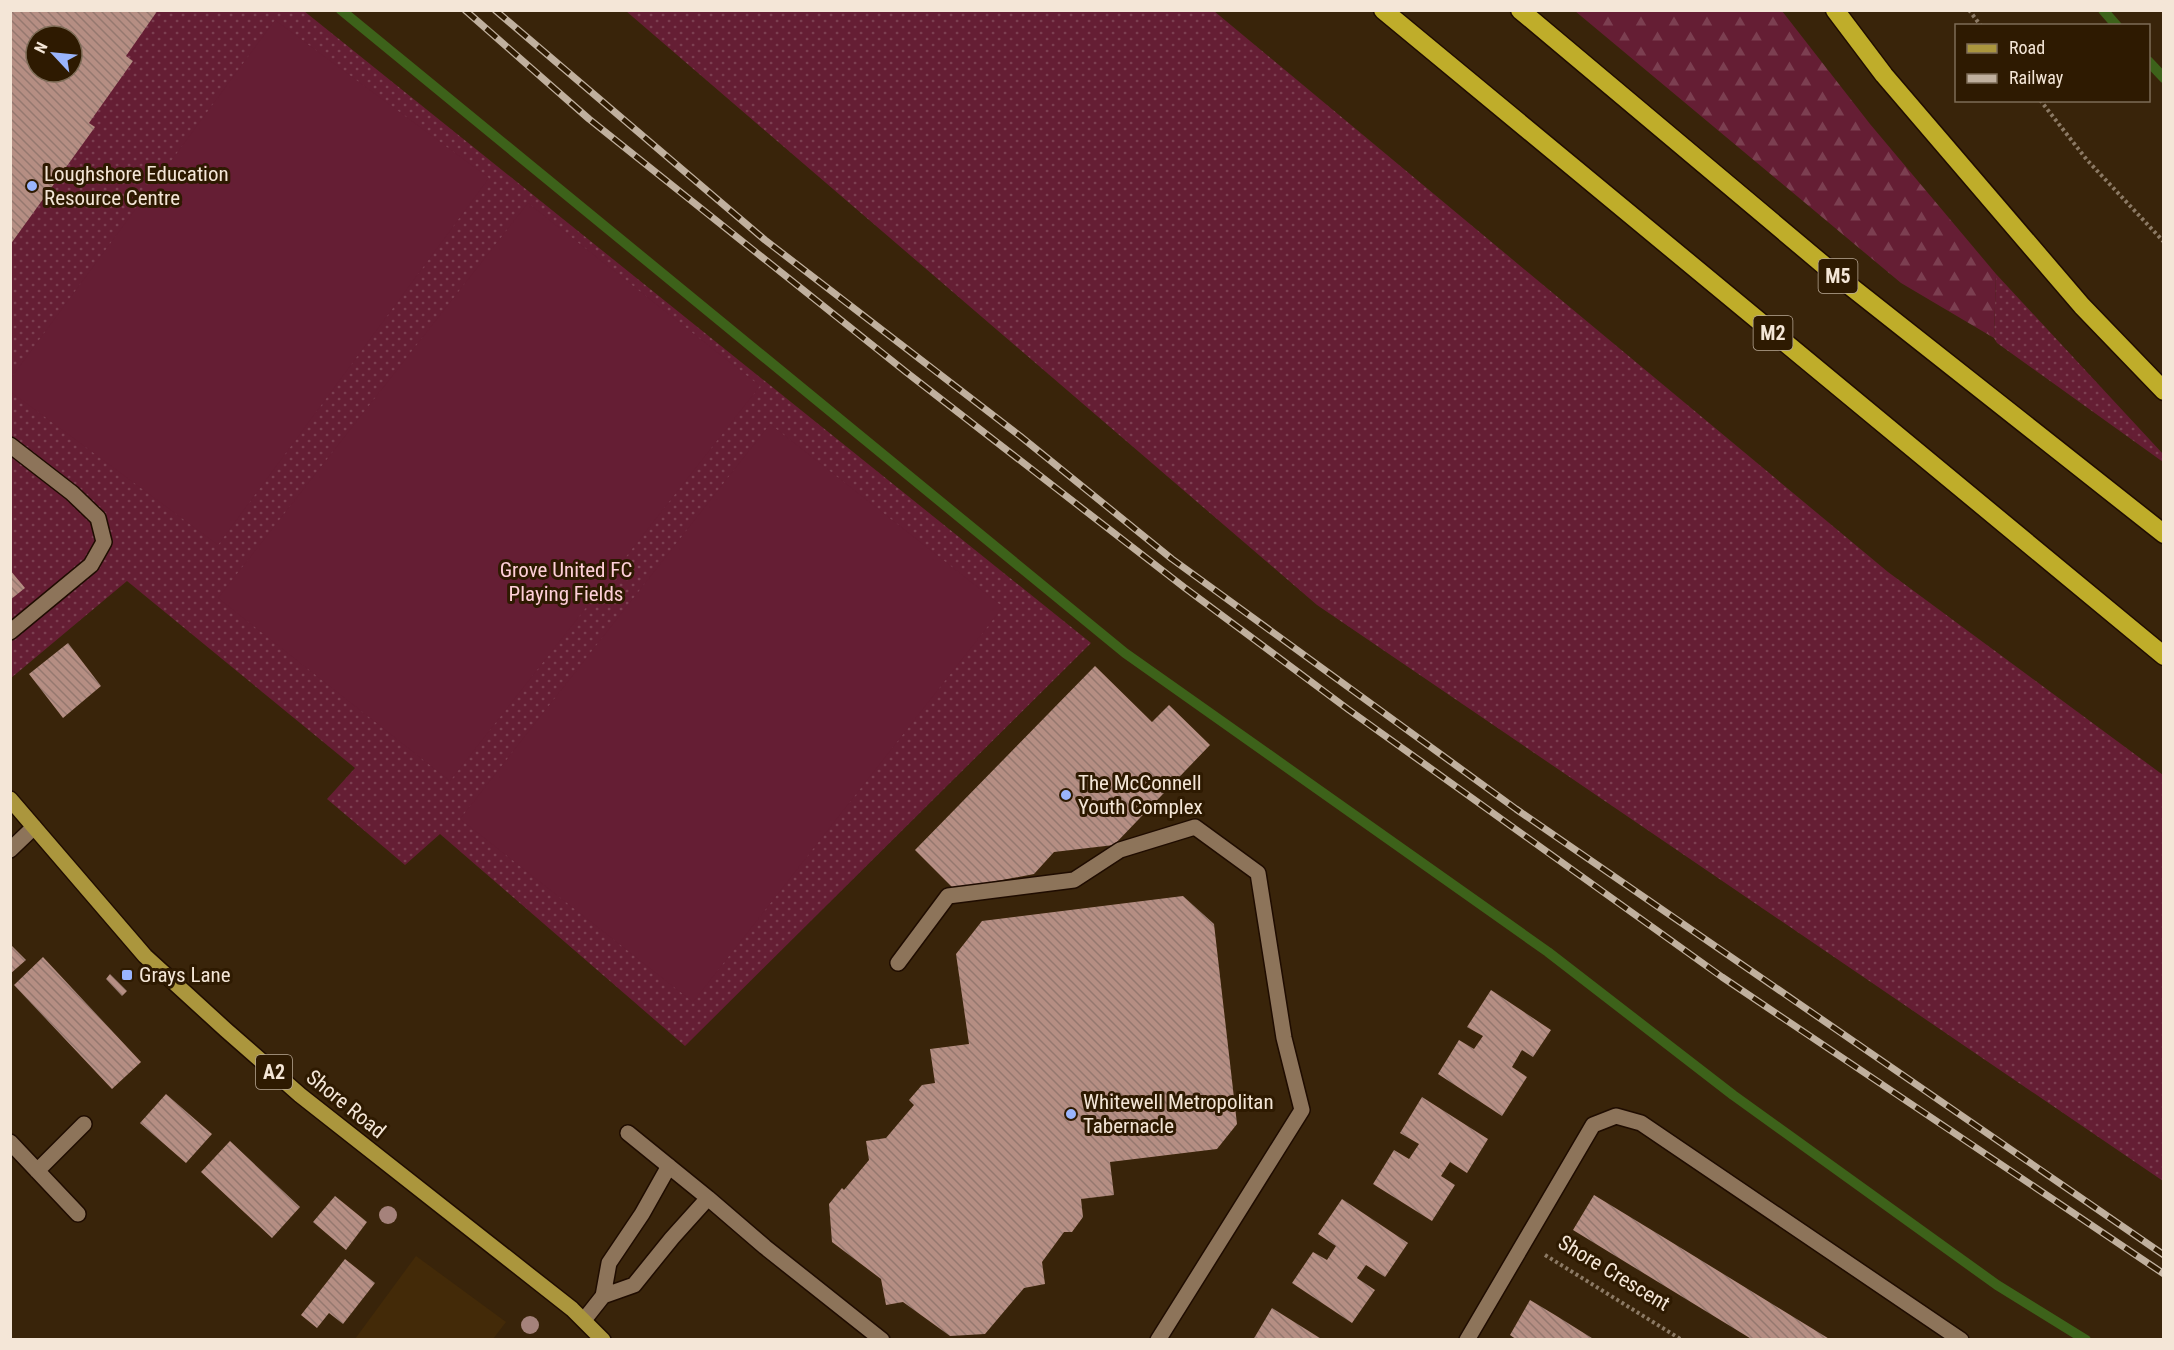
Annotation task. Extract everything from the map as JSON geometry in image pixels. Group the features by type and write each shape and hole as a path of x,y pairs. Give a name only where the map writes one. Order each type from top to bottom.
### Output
{"highway":[{"name":"M2","path":"1383,10 2163,656"},
{"name":"M5","path":"1520,10 1835,274 2163,534"},
{"path":"1835,10 1884,75 2082,306 2163,391"}],"main road":[{"name":"Shore Road","path":"10,799 145,956 226,1030 300,1095 584,1320 603,1340"}],"street":[{"path":"10,445 72,493 98,518 104,542 91,565 10,632"},
{"path":"10,850 34,827"},
{"path":"898,963 948,896 1074,880 1120,849 1195,827 1258,873 1284,1038 1302,1110 1158,1340"},
{"name":"Shore Crescent","path":"1467,1340 1593,1125 1616,1116 1641,1124 1961,1340"},
{"path":"37,1171 84,1124"},
{"path":"628,1132 765,1247 882,1340"},
{"path":"10,1142 78,1215"},
{"path":"584,1320 603,1296 609,1263 642,1214 669,1166"},
{"path":"603,1296 634,1285 708,1198"}],"path":[{"path":"1969,10 1980,24"},
{"path":"2042,102 2087,160 2163,242"},
{"name":"Shore Crescent","path":"1524,1243 1682,1340"}],"shaded area":[{"path":"416,1256 506,1322 493,1339 355,1339"}],"green space":[{"name":"Grove United FC Playing Fields","path":"11,10 304,11 1091,643 685,1046 440,834 405,865 327,799 355,768 127,581 11,678"},
{"path":"626,11 1214,11 1888,572 2163,775 2163,1181 1317,605"},
{"path":"1575,11 1782,11 1870,124 1996,274 1994,338 1901,283"},
{"path":"275,20 489,178 218,545 11,392 11,378"},
{"path":"528,203 760,386 450,781 218,598"},
{"path":"1996,274 2163,454 2163,462 1997,343 1994,338"},
{"path":"770,424 1003,607 693,1002 460,819"}],"building":[{"name":"Loughshore Education Resource Centre","path":"10,10 158,10 126,56 133,61 89,123 95,127 10,245"},
{"path":"10,570 25,588 10,600"},
{"path":"68,643 101,686 63,718 29,674"},
{"name":"The McConnell Youth Complex","path":"1095,666 1152,722 1169,705 1210,745 1114,845 1054,852 1034,874 954,889 915,850"},
{"name":"Whitewell Metropolitan Tabernacle","path":"1183,896 1214,924 1237,1124 1217,1149 1110,1162 1114,1195 1081,1199 1083,1217 1072,1232 1064,1232 1042,1262 1045,1284 1024,1288 985,1334 950,1336 903,1302 886,1305 881,1279 832,1242 829,1204 869,1160 866,1141 886,1138 914,1105 909,1100 922,1085 935,1083 930,1049 969,1044 956,954 982,921"},
{"path":"10,944 26,960 10,974"},
{"path":"43,957 141,1062 112,1089 14,985"},
{"path":"110,974 127,991 122,996 106,979"},
{"path":"1491,990 1551,1030 1533,1057 1522,1050 1512,1067 1527,1077 1502,1116 1438,1074 1459,1040 1474,1049 1483,1036 1467,1027"},
{"path":"166,1094 212,1134 186,1163 140,1123"},
{"path":"1422,1097 1488,1139 1467,1173 1450,1162 1441,1176 1455,1185 1432,1221 1373,1184 1394,1150 1409,1159 1419,1144 1400,1133"},
{"path":"230,1141 300,1207 272,1238 201,1172"},
{"path":"1594,1195 1831,1340 1753,1340 1573,1230"},
{"path":"335,1196 367,1222 346,1250 313,1222"},
{"path":"1342,1199 1408,1243 1385,1277 1366,1265 1357,1278 1375,1290 1352,1323 1292,1283 1313,1252 1327,1260 1336,1246 1318,1234"},
{"path":"345,1259 375,1283 343,1324 329,1313 317,1328 301,1315"},
{"path":"1530,1300 1595,1340 1517,1340 1510,1335"},
{"path":"1272,1308 1323,1340 1253,1340"}],"waterway":[{"path":"341,10 1125,653 1548,952 1733,1095 1997,1285 2086,1340"},
{"path":"2103,10 2115,24"},
{"path":"2150,63 2164,78"}],"railway":[{"path":"465,10 589,119 906,372 1185,588 1349,710 1722,977 2164,1274"},
{"path":"495,10 765,240 1020,436 1172,559 1516,809 2164,1255"}],"place":[{"name":"Loughshore Education Resource Centre","path":"32,186"},
{"name":"The McConnell Youth Complex","path":"1066,795"},
{"name":"Grays Lane","path":"127,975"},
{"name":"Whitewell Metropolitan Tabernacle","path":"1071,1114"}]}
